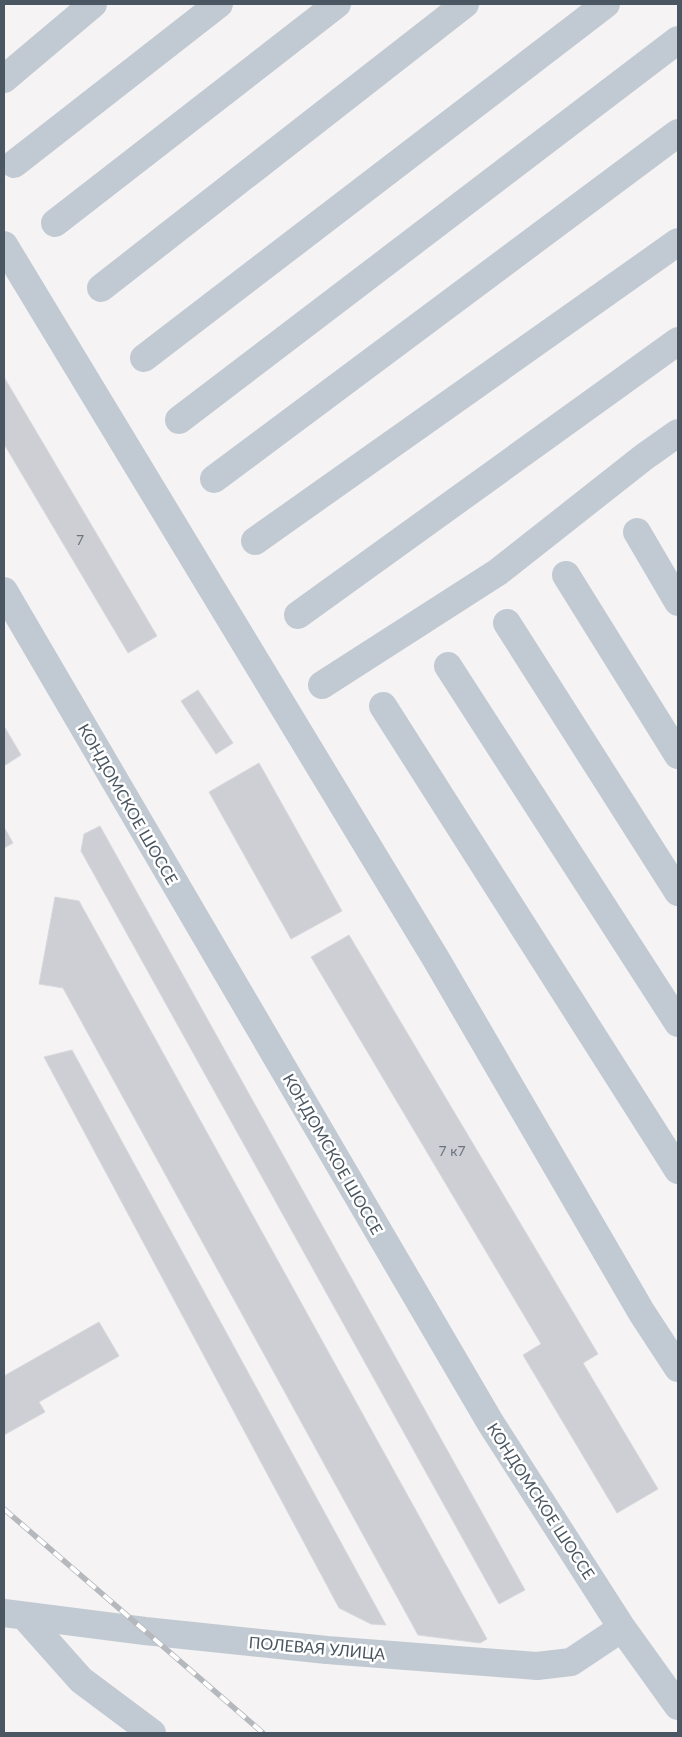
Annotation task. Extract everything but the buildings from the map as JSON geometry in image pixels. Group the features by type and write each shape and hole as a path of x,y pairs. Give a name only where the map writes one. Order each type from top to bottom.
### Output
{"street":[{"path":"4,79 93,4"},
{"path":"14,164 219,4"},
{"path":"55,223 337,4"},
{"path":"101,288 465,4"},
{"path":"144,358 606,4"},
{"path":"179,420 678,40"},
{"path":"214,479 678,133"},
{"path":"255,542 678,242"},
{"path":"4,245 436,959 642,1313 678,1368"},
{"path":"298,615 678,341"},
{"path":"322,685 498,572 644,457 678,433"},
{"path":"637,532 678,602"},
{"path":"566,576 678,755"},
{"name":"КОНДОМСКОЕ ШОССЕ","path":"4,591 490,1422 622,1628 676,1698"},
{"path":"506,623 678,892"},
{"path":"448,666 678,1023"},
{"path":"383,706 678,1170"},
{"path":"15,1615 81,1680 152,1733"},
{"name":"ПОЛЕВАЯ УЛИЦА","path":"15,1615 327,1650 537,1666 570,1662 622,1628"}],"railway":[{"path":"4,1509 263,1733"}]}
